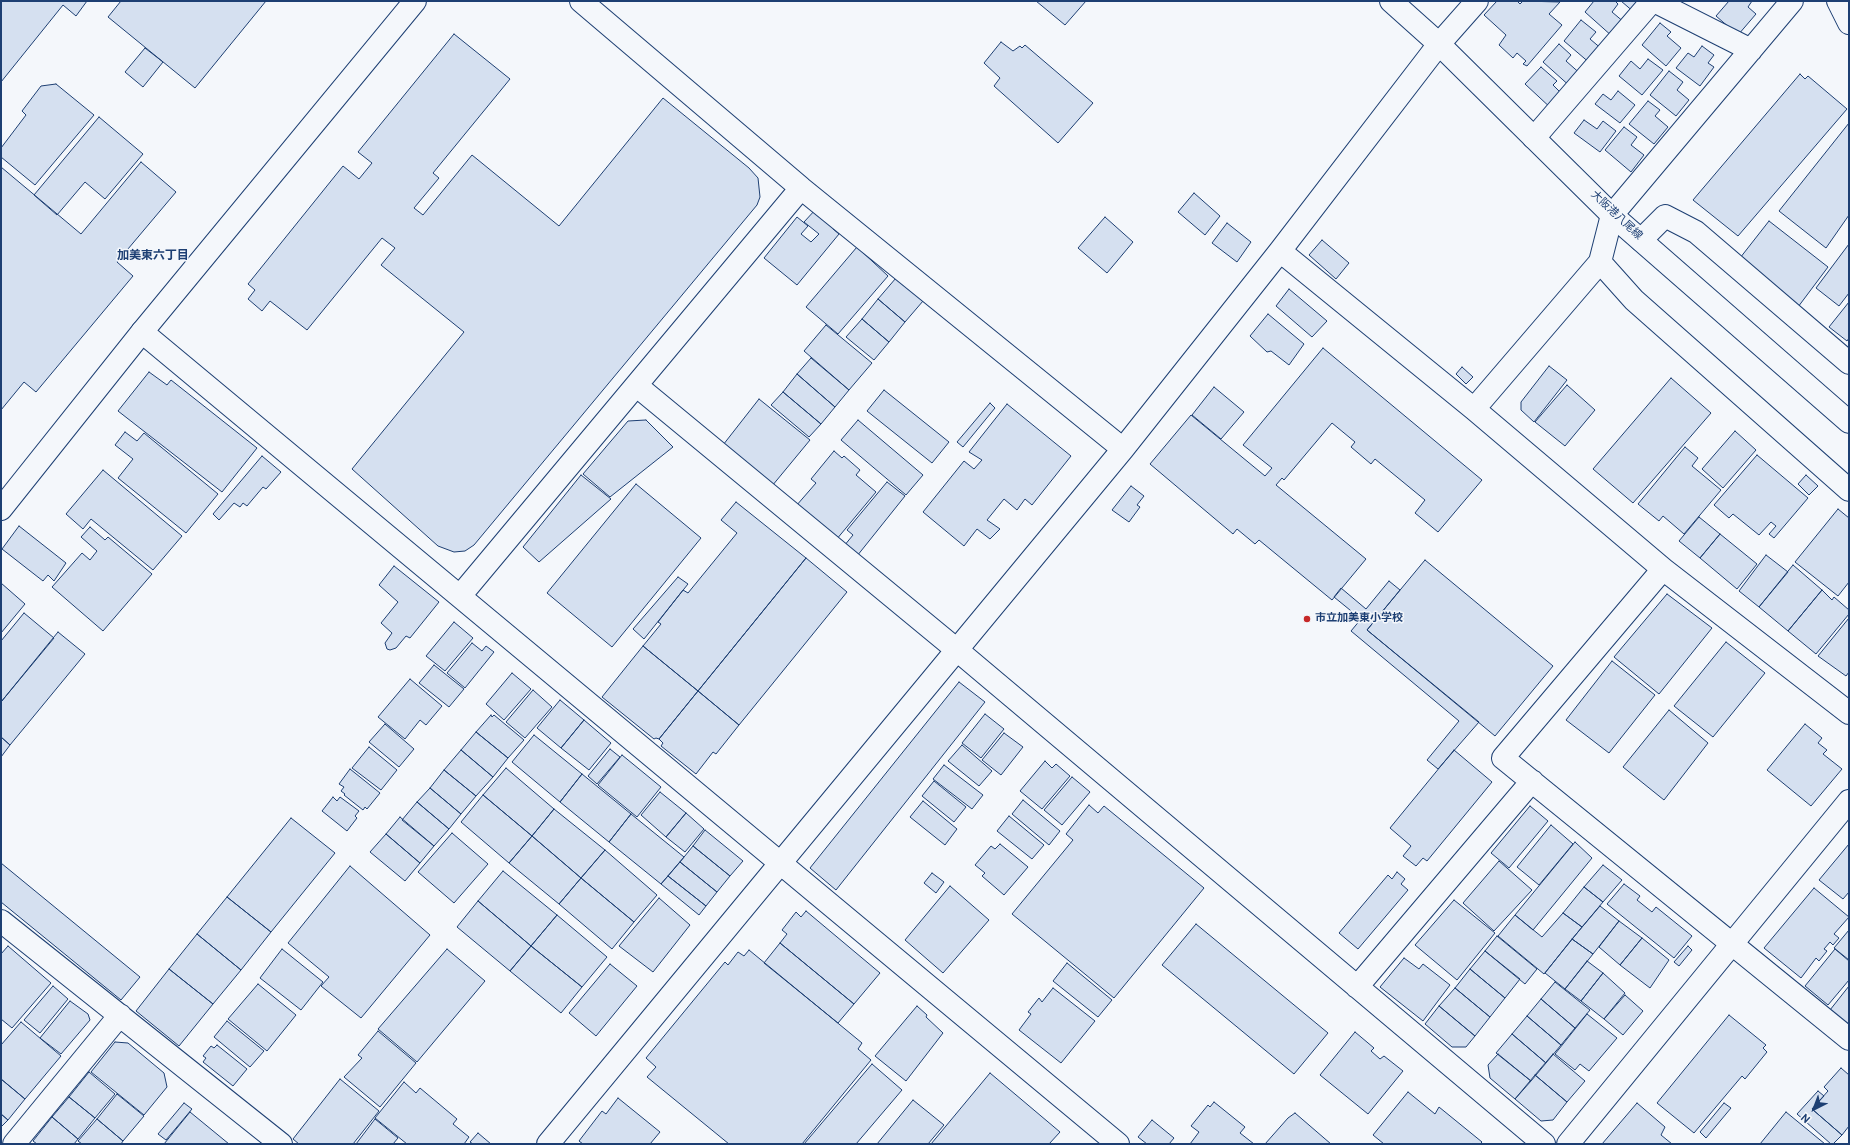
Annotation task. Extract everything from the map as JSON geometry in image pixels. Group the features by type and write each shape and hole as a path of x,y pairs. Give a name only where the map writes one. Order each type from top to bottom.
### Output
{"street":[{"path":"1,509 142,332 415,1"},
{"path":"581,1 801,188 1123,449"},
{"name":"大阪港八尾線","path":"1391,1 1439,44 1612,215 1849,422"},
{"path":"548,1144 1123,449 1280,251 1439,44 1477,1"},
{"path":"1534,138 1653,1 1751,50"},
{"path":"1474,409 1600,262 1612,215 1792,1"},
{"path":"1838,1 1849,23"},
{"path":"460,596 801,188"},
{"path":"1641,240 1665,216 1696,232 1849,363"},
{"path":"1280,251 1474,409 1663,569 1849,713"},
{"path":"1600,262 1634,300 1849,490"},
{"path":"142,332 1118,1144"},
{"path":"637,386 957,650 1544,1144"},
{"path":"1663,569 1503,758 1849,1039"},
{"path":"1357,987 1532,781"},
{"path":"1568,1144 1849,801"},
{"path":"1,921 281,1144"},
{"path":"14,1144 120,1015"}],"building":[{"path":"1,1 87,1 76,16 63,5 1,82"},
{"path":"121,1 266,1 195,88 108,17"},
{"path":"1036,1 1086,1 1065,25"},
{"path":"1497,1 1517,1 1520,4 1523,1 1560,2 1549,14 1562,25 1527,66 1523,64 1526,61 1517,53 1513,58 1499,45 1506,35 1484,15"},
{"path":"1594,1 1615,1 1618,4 1612,12 1625,23 1613,37 1585,12"},
{"path":"1621,1 1646,1 1635,13"},
{"path":"1729,1 1752,1 1748,7 1756,14 1738,35 1716,16"},
{"path":"1581,20 1596,32 1590,39 1603,50 1591,64 1564,41"},
{"path":"1660,23 1671,32 1667,36 1681,48 1666,66 1642,45"},
{"path":"454,34 510,79 433,173 439,178 414,208 423,215 472,155 559,226 663,98 749,168 758,178 760,197 757,205 474,545 465,551 454,552 438,546 352,469 464,332 381,265 395,248 382,238 307,330 270,301 262,311 248,299 255,290 248,284 343,166 359,179 372,163 358,152"},
{"path":"1001,42 1013,51 1020,46 1022,48 1025,45 1093,103 1058,143 994,86 1000,78 984,63"},
{"path":"1559,44 1571,55 1566,61 1583,76 1572,88 1543,62"},
{"path":"1702,46 1714,55 1708,63 1714,67 1700,86 1676,68 1688,53 1694,57"},
{"path":"145,48 163,62 143,87 125,72"},
{"path":"1648,59 1663,70 1642,95 1619,76 1631,61 1640,69"},
{"path":"1541,67 1557,81 1553,85 1565,97 1553,110 1525,84"},
{"path":"1669,71 1683,82 1677,90 1689,100 1676,116 1650,95"},
{"path":"1800,74 1805,79 1808,76 1847,109 1738,236 1693,200"},
{"path":"56,84 94,115 35,185 1,157 1,148 26,115 22,111 41,86"},
{"path":"1618,91 1635,105 1620,123 1595,104 1603,94 1611,100"},
{"path":"1648,101 1660,110 1655,116 1668,127 1654,144 1629,124"},
{"path":"99,117 143,154 105,199 85,182 57,215 34,195"},
{"path":"1584,120 1597,129 1603,121 1616,131 1600,152 1574,133"},
{"path":"1849,123 1849,215 1826,248 1779,211"},
{"path":"1624,127 1637,137 1631,145 1644,155 1631,172 1605,150"},
{"path":"141,162 176,192 117,262 133,276 36,392 24,382 1,410 1,167 81,234"},
{"path":"1194,193 1220,216 1205,235 1178,212"},
{"path":"816,209 835,224 833,229 839,234 797,285 764,258 797,217 808,226 801,234 811,242 819,234 804,222"},
{"path":"1105,217 1133,242 1107,273 1078,248"},
{"path":"1769,221 1828,267 1798,307 1740,258"},
{"path":"1227,223 1251,242 1237,262 1212,243"},
{"path":"1322,240 1349,263 1336,279 1309,255"},
{"path":"1849,244 1849,293 1839,306 1816,288"},
{"path":"857,247 888,276 838,334 806,307"},
{"path":"896,278 923,301 905,322 878,299"},
{"path":"1289,289 1327,321 1312,337 1276,306"},
{"path":"878,299 905,322 889,342 862,319"},
{"path":"1849,302 1849,338 1847,341 1829,327"},
{"path":"1268,314 1304,344 1289,365 1271,351 1267,352 1250,336"},
{"path":"862,319 889,342 874,360 846,337"},
{"path":"826,325 872,363 849,390 804,351"},
{"path":"1323,348 1482,480 1438,532 1415,513 1425,500 1375,459 1371,464 1351,447 1355,442 1332,423 1284,480 1282,478 1276,485 1366,559 1332,600 1259,540 1255,544 1237,529 1233,534 1150,464 1191,415 1265,476 1272,468 1243,445"},
{"path":"811,358 849,390 835,407 797,374"},
{"path":"1549,366 1567,380 1534,422 1521,410 1521,402"},
{"path":"1462,367 1473,377 1466,384 1456,374"},
{"path":"149,372 167,385 171,380 257,448 222,492 118,411"},
{"path":"797,374 835,407 821,424 783,392"},
{"path":"1671,378 1711,413 1633,503 1593,469"},
{"path":"1567,385 1595,410 1565,446 1535,422"},
{"path":"1214,387 1244,412 1221,439 1192,415"},
{"path":"884,390 949,442 932,463 867,411"},
{"path":"783,392 821,424 809,437 771,405"},
{"path":"759,399 810,440 772,486 723,445"},
{"path":"990,403 995,408 963,447 957,442"},
{"path":"1007,404 1071,456 1032,505 1025,499 1017,510 1004,499 987,520 1000,529 990,539 977,529 964,546 923,512 964,461 974,469 982,460 969,452"},
{"path":"646,420 673,447 610,497 583,474 628,421"},
{"path":"858,420 923,475 906,495 841,440"},
{"path":"1735,431 1756,450 1723,488 1702,469"},
{"path":"125,432 137,441 144,433 218,494 186,533 118,478 133,459 115,445"},
{"path":"1685,447 1698,458 1692,466 1721,490 1684,534 1663,516 1659,521 1638,504"},
{"path":"834,451 842,458 844,456 860,470 856,475 876,492 836,540 796,506 816,483 811,479"},
{"path":"1757,455 1808,498 1774,538 1769,534 1776,526 1771,522 1759,535 1733,514 1729,518 1714,505"},
{"path":"262,456 281,472 266,489 263,487 247,506 243,503 240,507 234,503 219,520 213,514"},
{"path":"103,470 182,536 153,570 91,519 83,529 66,514"},
{"path":"581,475 611,499 539,562 523,547"},
{"path":"1806,475 1818,486 1809,495 1798,484"},
{"path":"887,482 905,496 857,556 844,546 853,535 847,530"},
{"path":"636,484 701,538 612,647 547,593"},
{"path":"1131,486 1144,496 1137,505 1140,507 1129,522 1112,510"},
{"path":"736,502 806,558 698,691 643,646 661,624 658,622 683,590 688,593 737,533 721,520"},
{"path":"1838,509 1849,518 1849,582 1838,596 1795,562"},
{"path":"1699,517 1720,534 1700,558 1679,541"},
{"path":"19,526 66,563 54,581 48,575 43,581 2,549"},
{"path":"90,527 105,540 108,537 152,574 103,631 52,587 82,553 90,560 97,551 81,537"},
{"path":"1720,534 1757,564 1737,589 1700,558"},
{"path":"1766,555 1788,572 1759,607 1739,591"},
{"path":"806,558 847,592 739,725 698,691"},
{"path":"1425,560 1553,666 1495,736 1367,630"},
{"path":"1793,565 1822,590 1788,631 1759,607"},
{"path":"394,566 439,602 410,638 406,636 396,648 390,650 387,649 385,643 392,633 381,623 398,602 379,585"},
{"path":"678,577 688,584 644,639 633,629"},
{"path":"1389,581 1400,590 1367,630 1479,722 1438,769 1427,760 1459,721 1351,631 1361,619 1334,597 1341,588 1366,609"},
{"path":"1,583 25,604 1,633"},
{"path":"1822,590 1832,600 1834,597 1849,610 1849,614 1816,654 1788,631"},
{"path":"1667,594 1712,628 1659,694 1614,657"},
{"path":"24,613 54,638 1,702 1,641"},
{"path":"1849,618 1849,672 1846,676 1818,656"},
{"path":"454,622 473,638 445,671 426,656"},
{"path":"58,632 85,654 10,745 1,737 1,702"},
{"path":"1726,642 1765,673 1713,737 1674,706"},
{"path":"472,643 482,651 486,646 494,652 465,688 447,673"},
{"path":"643,646 698,691 659,739 654,739 602,697"},
{"path":"1612,661 1655,695 1609,753 1566,720"},
{"path":"434,665 464,689 449,707 419,683"},
{"path":"512,673 531,689 504,720 486,704"},
{"path":"410,679 442,706 426,725 420,720 405,739 378,717"},
{"path":"959,682 985,702 836,890 810,868"},
{"path":"533,690 552,707 525,738 506,722"},
{"path":"698,691 739,725 716,754 713,752 696,774 661,746 663,743 659,739"},
{"path":"560,700 584,720 561,748 537,728"},
{"path":"1669,710 1708,743 1664,800 1623,767"},
{"path":"985,714 1004,729 981,758 962,743"},
{"path":"491,715 492,717 494,715 524,740 508,758 476,732"},
{"path":"584,720 611,743 589,770 561,748"},
{"path":"385,724 414,749 399,767 369,742"},
{"path":"1805,724 1822,738 1818,743 1827,750 1823,754 1842,769 1811,806 1767,770"},
{"path":"476,732 508,758 493,777 461,750"},
{"path":"1004,733 1023,747 1001,775 982,760"},
{"path":"534,735 582,774 560,802 512,762"},
{"path":"1,737 10,745 1,757"},
{"path":"962,745 992,771 979,786 948,761"},
{"path":"369,747 397,770 381,790 352,768"},
{"path":"610,749 620,757 597,784 588,776"},
{"path":"461,750 493,777 476,796 444,770"},
{"path":"1454,750 1492,782 1427,861 1423,858 1416,866 1403,856 1411,846 1390,828"},
{"path":"622,755 661,787 637,817 598,785"},
{"path":"1045,761 1052,768 1056,764 1070,776 1042,809 1020,791"},
{"path":"944,765 983,795 972,809 933,779"},
{"path":"506,768 554,809 532,836 483,795"},
{"path":"350,769 380,793 367,809 365,807 363,810 341,791 344,787 339,784"},
{"path":"444,770 476,796 461,814 430,788"},
{"path":"582,774 631,814 609,842 560,802"},
{"path":"1072,777 1090,792 1062,825 1044,810"},
{"path":"934,781 966,807 954,822 922,796"},
{"path":"430,788 461,814 449,829 417,802"},
{"path":"660,792 686,813 666,837 641,815"},
{"path":"483,795 532,836 509,863 461,822"},
{"path":"333,797 337,801 340,797 359,811 355,816 357,818 347,831 322,811"},
{"path":"1023,800 1060,831 1049,845 1012,814"},
{"path":"923,801 957,829 945,845 910,817"},
{"path":"417,802 449,829 434,846 402,820"},
{"path":"1089,805 1098,813 1104,806 1204,888 1114,998 1012,914 1073,840 1066,834"},
{"path":"1530,806 1548,821 1509,868 1491,853"},
{"path":"554,809 605,850 581,878 532,836"},
{"path":"686,813 704,829 685,852 666,837"},
{"path":"631,814 684,857 661,884 609,842"},
{"path":"1009,816 1044,845 1032,859 997,831"},
{"path":"400,817 434,846 420,863 386,834"},
{"path":"291,818 335,853 271,932 227,897"},
{"path":"1551,825 1573,844 1539,885 1517,867"},
{"path":"705,830 743,861 730,876 693,846"},
{"path":"452,833 488,864 454,903 418,872"},
{"path":"386,834 420,863 405,881 370,852"},
{"path":"532,836 581,878 559,904 509,863"},
{"path":"1575,842 1592,858 1533,930 1515,915"},
{"path":"1000,844 1028,867 1004,895 982,876 985,873 975,865 991,846 995,849"},
{"path":"1849,844 1849,892 1843,899 1819,880"},
{"path":"693,846 730,876 717,892 680,862"},
{"path":"605,850 657,895 634,922 581,878"},
{"path":"1499,861 1532,890 1494,931 1463,903"},
{"path":"680,862 717,892 706,906 668,876"},
{"path":"1,863 140,977 121,1000 1,902"},
{"path":"1603,865 1622,880 1603,902 1584,887"},
{"path":"350,866 430,935 361,1018 321,986 329,977 288,943"},
{"path":"503,871 557,915 531,946 478,901"},
{"path":"1397,872 1405,879 1401,884 1408,890 1358,949 1339,933 1388,875 1392,879"},
{"path":"932,873 944,882 936,893 924,883"},
{"path":"668,876 706,906 699,915 661,884"},
{"path":"581,878 634,922 612,949 559,904"},
{"path":"1624,884 1640,896 1637,900 1652,912 1656,907 1692,936 1674,958 1607,904"},
{"path":"950,886 989,920 943,973 905,940"},
{"path":"1584,887 1603,902 1582,927 1563,913"},
{"path":"1814,888 1849,917 1834,934 1839,938 1833,945 1830,942 1824,949 1827,951 1819,961 1816,958 1801,978 1764,948"},
{"path":"227,897 271,932 241,970 197,934"},
{"path":"659,898 690,925 653,972 619,946"},
{"path":"1454,900 1495,933 1457,980 1415,945"},
{"path":"478,901 531,946 510,971 457,927"},
{"path":"1600,906 1619,921 1593,954 1572,939"},
{"path":"806,911 880,973 854,1004 780,943 787,934 782,930 796,912 801,917"},
{"path":"1563,913 1582,927 1544,974 1498,936 1515,915 1542,937"},
{"path":"557,915 607,957 582,987 531,946"},
{"path":"1619,921 1642,938 1620,965 1599,947"},
{"path":"1196,924 1328,1033 1294,1074 1162,965"},
{"path":"1849,930 1849,960 1834,948"},
{"path":"197,934 241,970 213,1004 169,969"},
{"path":"1497,936 1537,969 1525,984 1485,951"},
{"path":"1642,938 1669,960 1650,988 1620,965"},
{"path":"1572,939 1593,954 1565,989 1545,973"},
{"path":"780,943 854,1004 838,1023 764,963"},
{"path":"8,946 51,983 12,1028 1,1019 1,954"},
{"path":"531,946 582,987 561,1013 510,971"},
{"path":"1688,946 1692,950 1679,966 1674,962"},
{"path":"282,949 323,982 301,1010 260,978"},
{"path":"447,949 485,981 417,1062 378,1029"},
{"path":"1835,949 1849,961 1849,980 1828,1005 1805,986"},
{"path":"749,950 862,1043 858,1049 871,1060 802,1144 729,1144 647,1077 656,1067 646,1058 725,962 728,965 738,952 744,956"},
{"path":"1485,951 1520,979 1505,998 1470,969"},
{"path":"1404,958 1419,969 1423,964 1450,985 1423,1021 1380,987"},
{"path":"1587,961 1603,973 1581,1001 1565,989"},
{"path":"1067,963 1112,1000 1098,1017 1053,981"},
{"path":"610,964 637,986 596,1036 569,1013"},
{"path":"169,969 213,1004 179,1046 136,1011"},
{"path":"1470,969 1505,998 1490,1017 1455,988"},
{"path":"1603,973 1625,993 1604,1019 1581,1001"},
{"path":"1555,982 1590,1010 1575,1028 1541,999"},
{"path":"258,984 296,1015 267,1051 228,1019"},
{"path":"53,986 68,999 40,1033 24,1020"},
{"path":"1849,986 1849,1025 1830,1010"},
{"path":"1053,988 1095,1021 1061,1063 1019,1030 1031,1014 1028,1012 1039,998 1042,1002"},
{"path":"1455,988 1490,1017 1475,1036 1439,1006"},
{"path":"1625,995 1643,1011 1623,1035 1604,1019"},
{"path":"1541,999 1575,1028 1561,1045 1527,1016"},
{"path":"70,1001 88,1014 90,1020 61,1054 40,1038"},
{"path":"917,1006 943,1033 906,1081 875,1056"},
{"path":"1439,1006 1475,1036 1466,1047 1452,1047 1425,1024"},
{"path":"1587,1014 1617,1038 1589,1071 1580,1064 1575,1070 1555,1054"},
{"path":"1729,1015 1766,1045 1763,1048 1767,1052 1745,1079 1742,1076 1694,1133 1657,1103"},
{"path":"1527,1016 1561,1045 1546,1063 1512,1034"},
{"path":"227,1021 264,1051 250,1067 214,1037"},
{"path":"21,1022 61,1056 25,1099 1,1079 1,1045"},
{"path":"378,1031 416,1063 380,1107 344,1077 362,1058 358,1055"},
{"path":"1355,1032 1374,1048 1371,1051 1380,1059 1384,1056 1403,1071 1368,1114 1320,1075"},
{"path":"1512,1034 1546,1063 1531,1081 1496,1053"},
{"path":"115,1042 128,1043 164,1073 167,1087 144,1115 91,1072"},
{"path":"217,1045 247,1069 233,1086 203,1062 206,1058 203,1056 211,1046 214,1048"},
{"path":"1498,1054 1531,1081 1515,1099 1490,1078 1488,1065"},
{"path":"1553,1054 1585,1081 1567,1102 1535,1075"},
{"path":"872,1064 902,1090 856,1144 804,1144"},
{"path":"1841,1068 1849,1075 1849,1126 1842,1135 1812,1109 1828,1091 1824,1087"},
{"path":"89,1072 115,1094 95,1118 69,1097"},
{"path":"990,1073 1060,1132 1049,1144 931,1144"},
{"path":"1535,1075 1567,1102 1553,1120 1541,1121 1515,1099"},
{"path":"1,1079 25,1099 8,1120 1,1114"},
{"path":"340,1079 379,1111 353,1144 299,1144 293,1139"},
{"path":"404,1082 416,1093 420,1088 457,1119 453,1124 469,1137 464,1144 407,1144 375,1118"},
{"path":"1818,1091 1824,1096 1812,1109 1842,1135 1833,1144 1831,1144 1797,1114"},
{"path":"1408,1092 1435,1114 1439,1107 1482,1142 1480,1144 1384,1144 1373,1135"},
{"path":"117,1094 144,1116 123,1141 97,1119"},
{"path":"69,1097 95,1118 78,1139 52,1117"},
{"path":"618,1098 660,1132 650,1144 583,1144 579,1141 602,1111 606,1114"},
{"path":"913,1100 944,1125 928,1144 877,1144"},
{"path":"1214,1102 1245,1127 1240,1133 1254,1144 1190,1144 1199,1132 1191,1126 1208,1105 1210,1107"},
{"path":"184,1103 192,1109 166,1140 158,1134"},
{"path":"1637,1103 1665,1127 1661,1135 1672,1144 1602,1144"},
{"path":"1724,1103 1731,1108 1706,1138 1700,1132"},
{"path":"190,1112 229,1144 164,1144"},
{"path":"1786,1112 1825,1144 1760,1144"},
{"path":"1295,1113 1331,1144 1265,1144 1288,1118"},
{"path":"1,1114 8,1120 1,1127"},
{"path":"52,1117 78,1139 74,1144 37,1144 33,1141"},
{"path":"97,1119 123,1141 121,1144 82,1144 78,1141"},
{"path":"375,1119 398,1138 393,1144 356,1144"},
{"path":"1152,1120 1174,1138 1169,1144 1147,1144 1138,1137"},
{"path":"478,1133 491,1144 473,1144 470,1142"}],"place":[{"name":"市立加美東小学校","path":"1307,619"}],"district":[{"name":"加美東六丁目","path":"153,257"}]}
